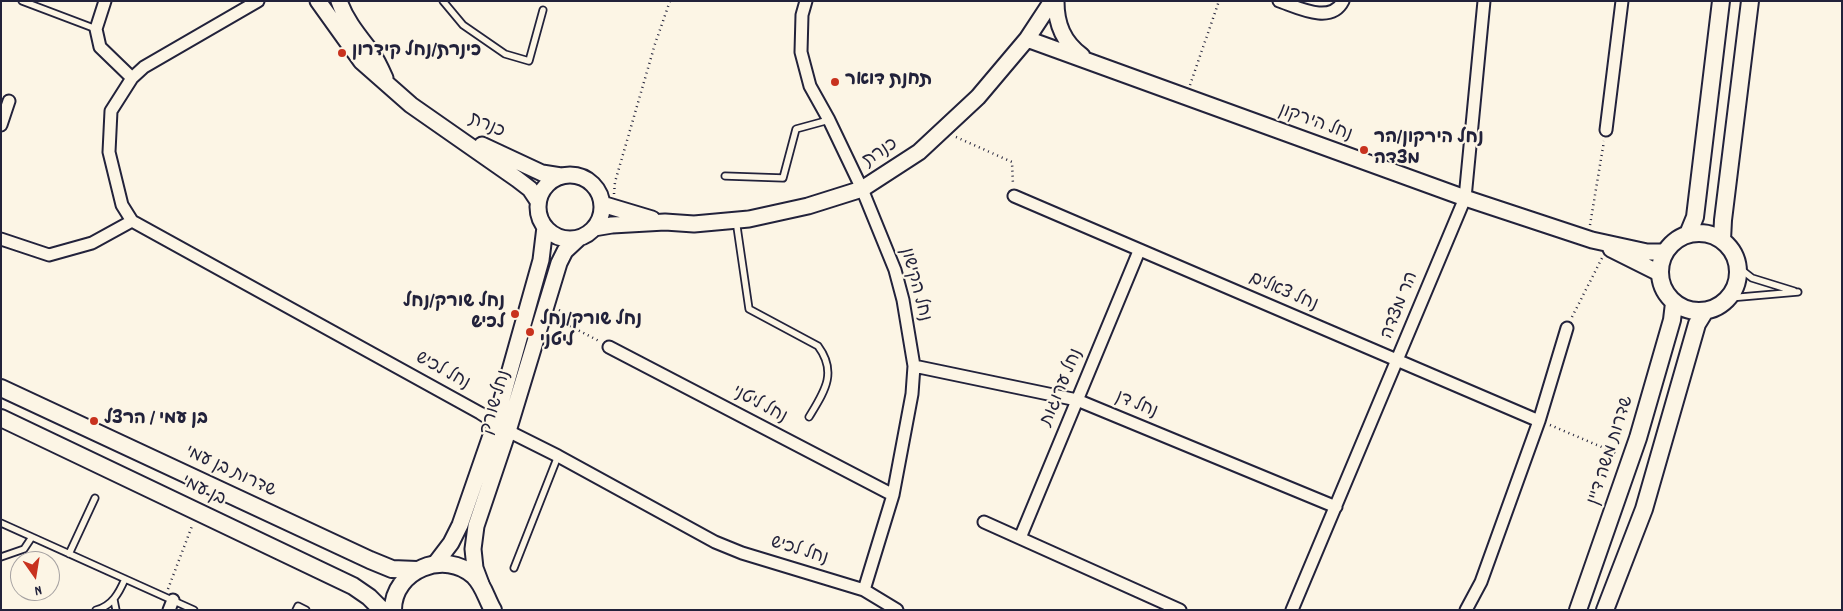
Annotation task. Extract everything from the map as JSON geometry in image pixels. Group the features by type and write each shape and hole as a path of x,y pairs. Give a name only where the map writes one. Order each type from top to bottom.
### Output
{"main road":[{"path":"1688,234 1695,217 1721,1"},
{"path":"1722,240 1750,1"},
{"path":"1700,232 1712,234 1722,240 1736,256 1738,266 1737,283 1729,298 1722,304 1706,310 1694,311 1674,303 1666,294 1659,274 1660,262 1664,252 1674,240 1688,234 1700,232"},
{"name":"שדרות משה דיין","path":"1578,610 1631,460 1672,320 1674,303"},
{"path":"1605,610 1644,509 1697,324 1706,310"},
{"name":"שדרות בן עמי","path":"1,388 370,560 392,569 417,570"},
{"name":"בן עמי","path":"1,418 353,586 369,597 382,610"},
{"name":"שדרות בן עמי","path":"393,610 397,592 405,579 417,570 435,564 449,564 462,568 473,576 482,586 490,607"}],"street":[{"path":"105,1 96,29 100,47 132,78"},
{"path":"1,239 49,255 92,243 132,221 122,204 109,152 111,111 132,78 153,61 258,1"},
{"name":"כנרת","path":"318,1 361,61 411,105 452,132 530,189 538,202 538,211 545,227"},
{"name":"כנרת","path":"339,1 346,16 372,54 388,83"},
{"name":"נחל הקישון","path":"806,1 802,15 801,52 810,86 829,120 862,189 895,270 903,300 914,366 912,394 893,495 864,590"},
{"path":"1054,1 1061,33 1072,49 1089,62"},
{"name":"כנרת","path":"579,238 594,228 612,224 665,222 694,224 749,219 808,206 862,189 919,152 943,132 978,97 1027,40 1054,1"},
{"path":"1279,1 1317,14 1332,12 1343,1"},
{"name":"הר מצדה","path":"1292,610 1398,362 1465,198 1484,1"},
{"path":"1606,130 1622,1"},
{"name":"נחל הירקון","path":"1027,40 1465,198 1590,239 1647,252 1664,252"},
{"path":"1,125 9,101"},
{"name":"כנרת","path":"452,132 542,172 561,176 571,175 588,180 608,206 665,222"},
{"path":"538,202 546,185 561,176"},
{"name":"נחל צאלים","path":"1014,196 1539,421"},
{"path":"594,228 602,212 608,206"},
{"name":"נחל לכיש","path":"132,221 480,413 502,428 558,456 715,542 742,553 864,590 896,610"},
{"path":"545,227 561,238 579,238"},
{"name":"נחל שורק","path":"482,586 475,568 473,549 476,526 502,428 541,260 545,227"},
{"name":"נחל שורק","path":"435,564 451,543 460,525 502,428 559,263 565,251 579,238"},
{"name":"נחל הירקון","path":"1590,239 1659,274"},
{"name":"נחל ערוגות","path":"1020,538 1139,251"},
{"path":"1466,610 1481,582 1539,421 1567,328"},
{"name":"נחל ליטני","path":"609,347 893,495"},
{"name":"נחל דן","path":"914,366 1077,400 1336,507"},
{"path":"984,522 1180,610"}],"lane":[{"path":"22,1 96,29"},
{"path":"443,1 463,25 505,54 529,61 543,10"},
{"path":"725,176 783,178 796,129 829,120"},
{"path":"736,220 749,309 818,346 824,354 829,372 822,395 809,417"},
{"path":"1729,298 1798,292 1752,278 1738,266"},
{"path":"514,568 558,456"},
{"path":"69,554 95,498"},
{"path":"1,523 125,579 169,602 194,610"},
{"path":"1,557 24,549 32,537"},
{"path":"96,610 114,600 125,579"},
{"path":"114,600 116,610"},
{"path":"296,610 298,606 306,610"}],"path":[{"path":"608,206 655,44 670,1"},
{"path":"1186,97 1220,1"},
{"path":"1590,239 1606,130"},
{"path":"943,132 1012,162 1014,196"},
{"path":"1567,328 1607,247"},
{"path":"570,326 609,347"},
{"path":"1539,421 1631,460"},
{"path":"169,602 192,525"}],"place":[{"name":"כינרת/נחל קידרון","path":"342,53"},
{"name":"תחנת דואר","path":"835,82"},
{"name":"נחל הירקון/הר מצדה","path":"1364,150"},
{"name":"נחל שורק/נחל לכיש","path":"515,314"},
{"name":"נחל שורק/נחל ליטני","path":"530,332"},
{"name":"בן עמי / הרצל","path":"94,421"}]}
